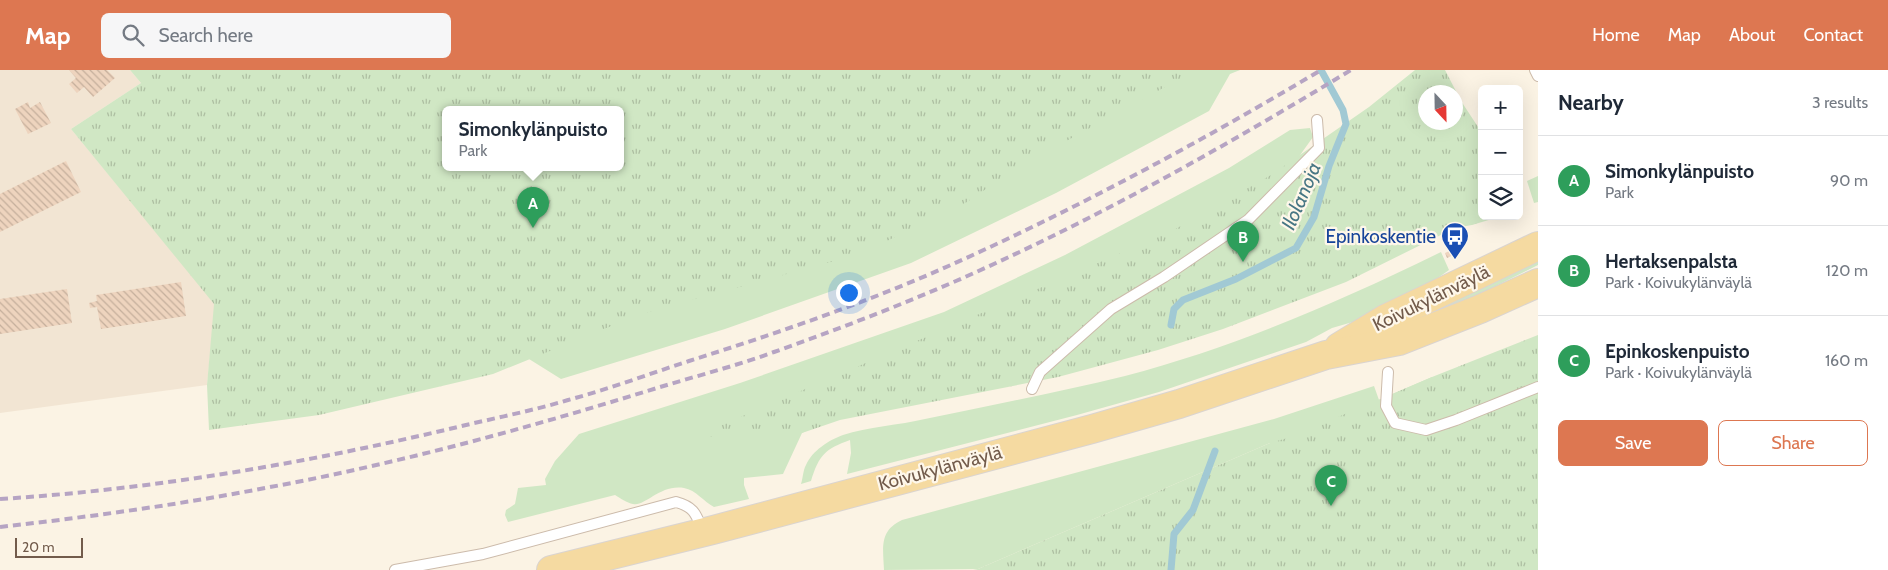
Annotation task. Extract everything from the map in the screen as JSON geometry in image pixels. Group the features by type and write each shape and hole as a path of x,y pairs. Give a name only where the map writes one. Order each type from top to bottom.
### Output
{"main road":[{"name":"Koivukylänväylä","path":"1326,355 1384,319 1538,246"},
{"name":"Koivukylänväylä","path":"551,570 704,532 1179,404 1326,355 1399,341 1480,309 1538,283"}],"lane":[{"path":"1535,70 1538,76"},
{"path":"1032,389 1040,372 1111,309 1171,272 1248,220 1319,148 1317,120"},
{"path":"1388,372 1386,406 1394,422 1426,430 1538,387"},
{"path":"395,570 483,554 676,502 687,505 696,513 704,532"}],"shaded area":[{"path":"0,70 130,70 141,83 71,129 215,304 207,385 0,413"}],"green space":[{"path":"130,70 1196,70 1015,169 967,202 860,254 641,314 493,374 319,415 209,430 207,385 214,304 71,129 141,83"},
{"path":"1006,70 1240,70 1230,74 1209,111 1056,193 911,263 725,329 561,379 529,359 537,323"},
{"path":"1415,70 1445,70 1453,85 1418,85 1418,130 1463,130 1463,104 1478,127 1478,220 1489,220 1455,228 1346,282 1223,329 1158,350 1058,377 840,420 802,433 694,437 1172,231 1271,175 1369,107"},
{"path":"1310,128 1313,137 1273,187 802,433 783,474 744,478 744,485 749,499 714,507 688,489 675,488 660,492 638,504 628,503 615,495 508,522 505,515 506,510 515,504 518,488 546,485 545,479 555,461 579,434 740,383 944,312 1065,255 1229,168 1290,130"},
{"path":"1538,176 1538,202 1534,203 1527,181"},
{"path":"1441,252 1449,270 1414,295 1363,319 1332,328 1306,342 1159,392 847,474 851,453 850,440 824,454 817,465 811,481 801,484 805,467 812,455 827,443 843,435 1075,388 1166,364 1286,322"},
{"path":"1538,258 1538,265 1428,320 1424,314"},
{"path":"1538,335 1538,570 973,570 1270,443 1291,437 1432,377"},
{"path":"1432,377 1538,442 1270,443 978,569 884,570 883,547 886,535 889,529 902,520 1274,419 1374,386 1379,400"}],"building":[{"path":"69,70 107,70 115,78 93,97 84,87 77,93 69,84 76,78"},
{"path":"28,102 30,108 40,102 51,123 28,134 15,109"},
{"path":"66,161 81,192 0,232 0,194"},
{"path":"1458,247 1460,252 1447,258 1445,253"},
{"path":"181,282 186,316 101,329 97,307 90,308 89,303 97,301 96,295"},
{"path":"67,289 72,323 0,334 0,299"}],"waterway":[{"name":"Ilolanoja","path":"1171,325 1174,309 1183,300 1236,279 1296,248 1314,217 1329,166 1346,124 1343,110 1321,70"},
{"name":"Ilolanoja","path":"1171,570 1174,534 1193,510 1215,451"}],"railway":[{"path":"0,499 176,481 293,462 351,451 556,404 614,386 822,316 953,264 1047,220 1140,172 1321,70"},
{"path":"0,527 199,500 364,468 511,431 760,357 911,300 1058,234 1206,155 1351,70"}],"place":[{"name":"Simonkylänpuisto","path":"533,228"},
{"name":"Epinkoskentie","path":"1455,260"},
{"name":"Hertaksenpalsta","path":"1243,262"},
{"name":"Epinkoskenpuisto","path":"1331,506"}]}
